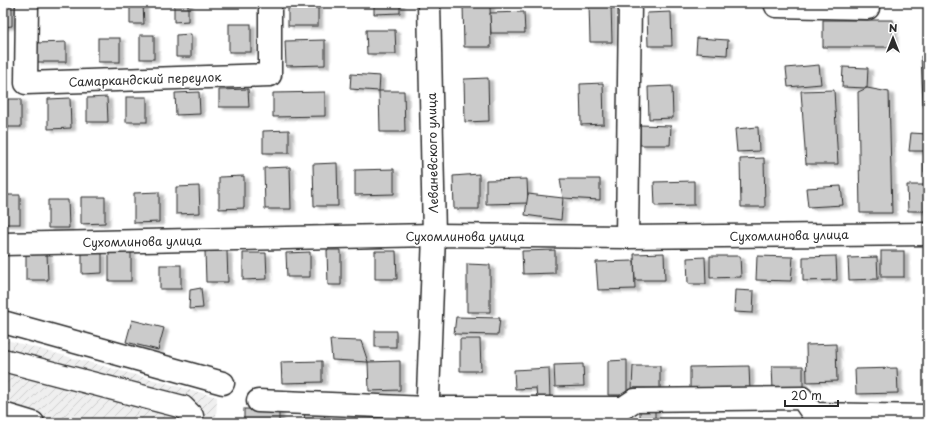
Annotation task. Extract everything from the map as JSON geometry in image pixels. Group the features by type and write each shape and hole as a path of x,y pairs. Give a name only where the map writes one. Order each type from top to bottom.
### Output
{"street":[{"name":"Самаркандский переулок","path":"27,3 26,83 270,75 270,3"},
{"name":"Леваневского улица","path":"427,416 434,235 429,3"},
{"path":"627,237 630,3"},
{"path":"775,3 776,6 868,8"},
{"name":"Сухомлинова улица","path":"3,244 434,235 627,237 928,234"},
{"path":"3,322 223,383"},
{"path":"3,360 183,407 192,416 192,423"},
{"path":"258,401 427,416 623,416 635,400 802,398 813,418 928,416"},
{"path":"3,414 33,423"}],"shaded area":[{"path":"3,339 217,397 216,423 3,423"}],"building":[{"path":"174,3 188,3 188,21 174,22"},
{"path":"288,3 318,3 318,26 288,26"},
{"path":"374,3 400,3 400,13 374,14"},
{"path":"589,3 611,3 612,42 590,42"},
{"path":"130,4 143,4 144,24 130,24"},
{"path":"463,5 490,5 491,47 464,47"},
{"path":"3,6 12,6 12,26 3,27"},
{"path":"524,12 525,33 491,33 490,13"},
{"path":"671,12 672,46 648,46 647,13"},
{"path":"823,20 893,20 893,47 823,47"},
{"path":"229,24 251,24 251,52 229,52"},
{"path":"366,30 395,30 396,54 367,54"},
{"path":"191,34 191,57 176,57 176,35"},
{"path":"140,35 154,35 154,59 140,59"},
{"path":"98,38 120,38 120,62 98,62"},
{"path":"697,38 728,40 727,55 696,53"},
{"path":"325,40 325,65 286,66 285,41"},
{"path":"66,42 66,62 37,62 36,43"},
{"path":"921,56 928,56 928,105 923,105"},
{"path":"819,65 821,84 788,87 786,68"},
{"path":"843,67 868,68 867,88 842,87"},
{"path":"351,74 380,76 379,91 350,89"},
{"path":"488,78 489,121 465,122 464,79"},
{"path":"603,83 604,124 581,125 580,84"},
{"path":"672,86 673,118 649,119 648,87"},
{"path":"867,88 889,92 892,213 860,213 858,92"},
{"path":"248,89 249,107 219,107 219,90"},
{"path":"834,90 838,164 806,164 801,91"},
{"path":"379,91 404,91 405,132 380,132"},
{"path":"199,92 200,114 176,115 175,93"},
{"path":"325,92 325,116 273,117 273,93"},
{"path":"107,97 108,122 87,122 87,98"},
{"path":"126,97 147,97 147,122 126,122"},
{"path":"70,98 71,128 48,129 48,99"},
{"path":"3,99 21,99 21,127 3,127"},
{"path":"640,125 671,126 670,145 640,145"},
{"path":"758,127 759,151 737,152 735,129"},
{"path":"289,130 289,153 263,153 263,131"},
{"path":"911,133 928,134 928,151 909,151"},
{"path":"764,158 765,207 741,207 740,159"},
{"path":"924,161 928,162 928,174 924,173"},
{"path":"337,163 338,206 314,206 313,164"},
{"path":"290,167 291,209 265,209 264,168"},
{"path":"394,169 394,194 355,195 355,170"},
{"path":"479,174 479,209 454,209 453,176"},
{"path":"244,176 244,208 219,209 219,177"},
{"path":"527,179 528,203 486,204 486,180"},
{"path":"560,179 600,179 600,200 563,198"},
{"path":"694,181 694,205 655,206 654,182"},
{"path":"907,185 928,185 928,211 908,211"},
{"path":"199,186 200,213 176,214 176,187"},
{"path":"841,186 843,205 808,207 806,188"},
{"path":"159,192 159,222 134,223 134,193"},
{"path":"528,194 563,198 561,220 525,215"},
{"path":"3,195 20,195 20,224 3,224"},
{"path":"81,197 105,197 105,223 81,224"},
{"path":"48,200 68,200 69,228 48,228"},
{"path":"327,250 341,250 341,285 328,285"},
{"path":"555,250 555,273 523,274 522,251"},
{"path":"109,251 131,251 131,281 109,281"},
{"path":"205,251 227,251 228,282 206,282"},
{"path":"375,251 396,251 397,279 375,279"},
{"path":"881,251 904,251 904,277 881,277"},
{"path":"310,252 310,277 287,277 286,253"},
{"path":"26,253 47,253 48,280 26,280"},
{"path":"82,253 102,253 102,273 82,274"},
{"path":"243,253 266,253 267,279 243,280"},
{"path":"664,253 665,280 635,280 634,254"},
{"path":"710,256 740,256 741,277 710,278"},
{"path":"757,256 793,257 791,281 756,280"},
{"path":"836,256 837,280 803,281 803,257"},
{"path":"705,257 706,284 688,284 687,258"},
{"path":"877,257 878,279 849,280 848,258"},
{"path":"634,261 635,289 598,290 596,262"},
{"path":"467,264 490,265 490,312 467,312"},
{"path":"160,265 181,265 181,289 160,289"},
{"path":"201,288 203,308 189,309 190,290"},
{"path":"735,290 754,291 753,313 734,312"},
{"path":"456,317 500,318 498,335 454,334"},
{"path":"132,320 164,328 158,350 126,342"},
{"path":"375,331 396,331 396,347 375,347"},
{"path":"460,339 480,339 481,371 460,371"},
{"path":"330,340 361,341 368,362 332,360"},
{"path":"836,344 837,381 807,382 806,345"},
{"path":"627,360 627,395 608,395 608,361"},
{"path":"322,361 322,382 282,383 281,362"},
{"path":"400,361 400,390 369,391 368,362"},
{"path":"583,364 584,386 555,387 554,365"},
{"path":"633,366 660,366 660,388 632,388"},
{"path":"749,366 750,392 690,392 690,367"},
{"path":"772,366 803,366 803,389 773,390"},
{"path":"549,368 550,399 537,399 536,388 515,389 514,370"},
{"path":"897,368 898,393 856,394 855,369"},
{"path":"640,404 655,404 655,423 640,423"},
{"path":"305,408 325,409 324,423 304,423"},
{"path":"244,409 279,409 279,423 244,423"}]}
